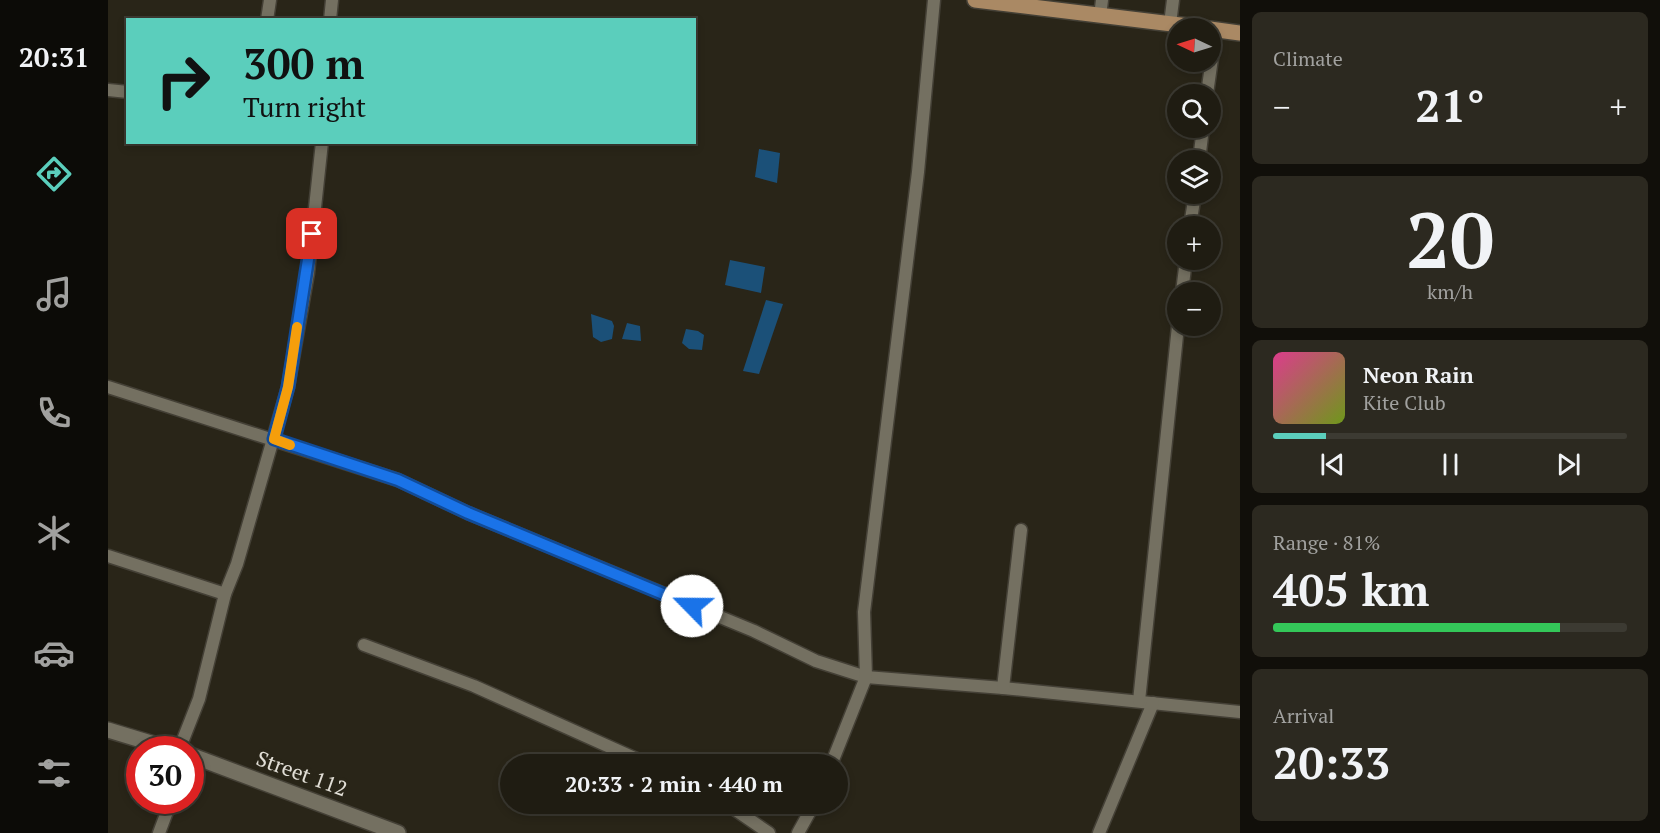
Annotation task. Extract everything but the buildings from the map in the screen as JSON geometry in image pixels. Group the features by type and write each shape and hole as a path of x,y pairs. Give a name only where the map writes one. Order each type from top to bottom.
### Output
{"main road":[{"path":"975,0 1102,8 1167,23"},
{"path":"1221,30 1240,33"}],"street":[{"path":"267,18 270,0"},
{"path":"330,18 332,0"},
{"path":"835,754 866,677 864,612 918,172 934,0"},
{"path":"1171,18 1173,0"},
{"path":"108,90 126,92"},
{"path":"182,736 199,699 225,594 237,564 255,495 274,439 288,387 308,273 322,144"},
{"path":"1139,701 1177,336"},
{"path":"108,387 161,406 274,439 398,480 468,513 754,631 816,661 866,677 1003,688 1240,712"},
{"path":"1003,688 1021,530"},
{"path":"108,556 225,594"},
{"path":"364,645 474,686 625,754"},
{"path":"1099,833 1153,703"},
{"path":"108,730 128,736"},
{"name":"Street 112","path":"204,760 398,833"},
{"path":"159,833 166,814"},
{"path":"741,814 769,833"},
{"path":"798,833 808,814"}],"water":[{"path":"759,149 780,153 777,183 755,177"},
{"path":"730,260 765,267 761,293 725,285"},
{"path":"766,300 783,304 759,374 743,371"},
{"path":"591,314 612,321 614,326 612,339 601,342 593,337"},
{"path":"627,323 640,326 641,341 622,339"},
{"path":"686,329 698,331 704,335 702,350 689,349 682,343"}],"slow traffic":[{"path":"290,445 274,439 288,387 297,327"}],"route":[{"path":"312,234 308,273 288,387 274,439 398,480 468,513 692,606"}]}
